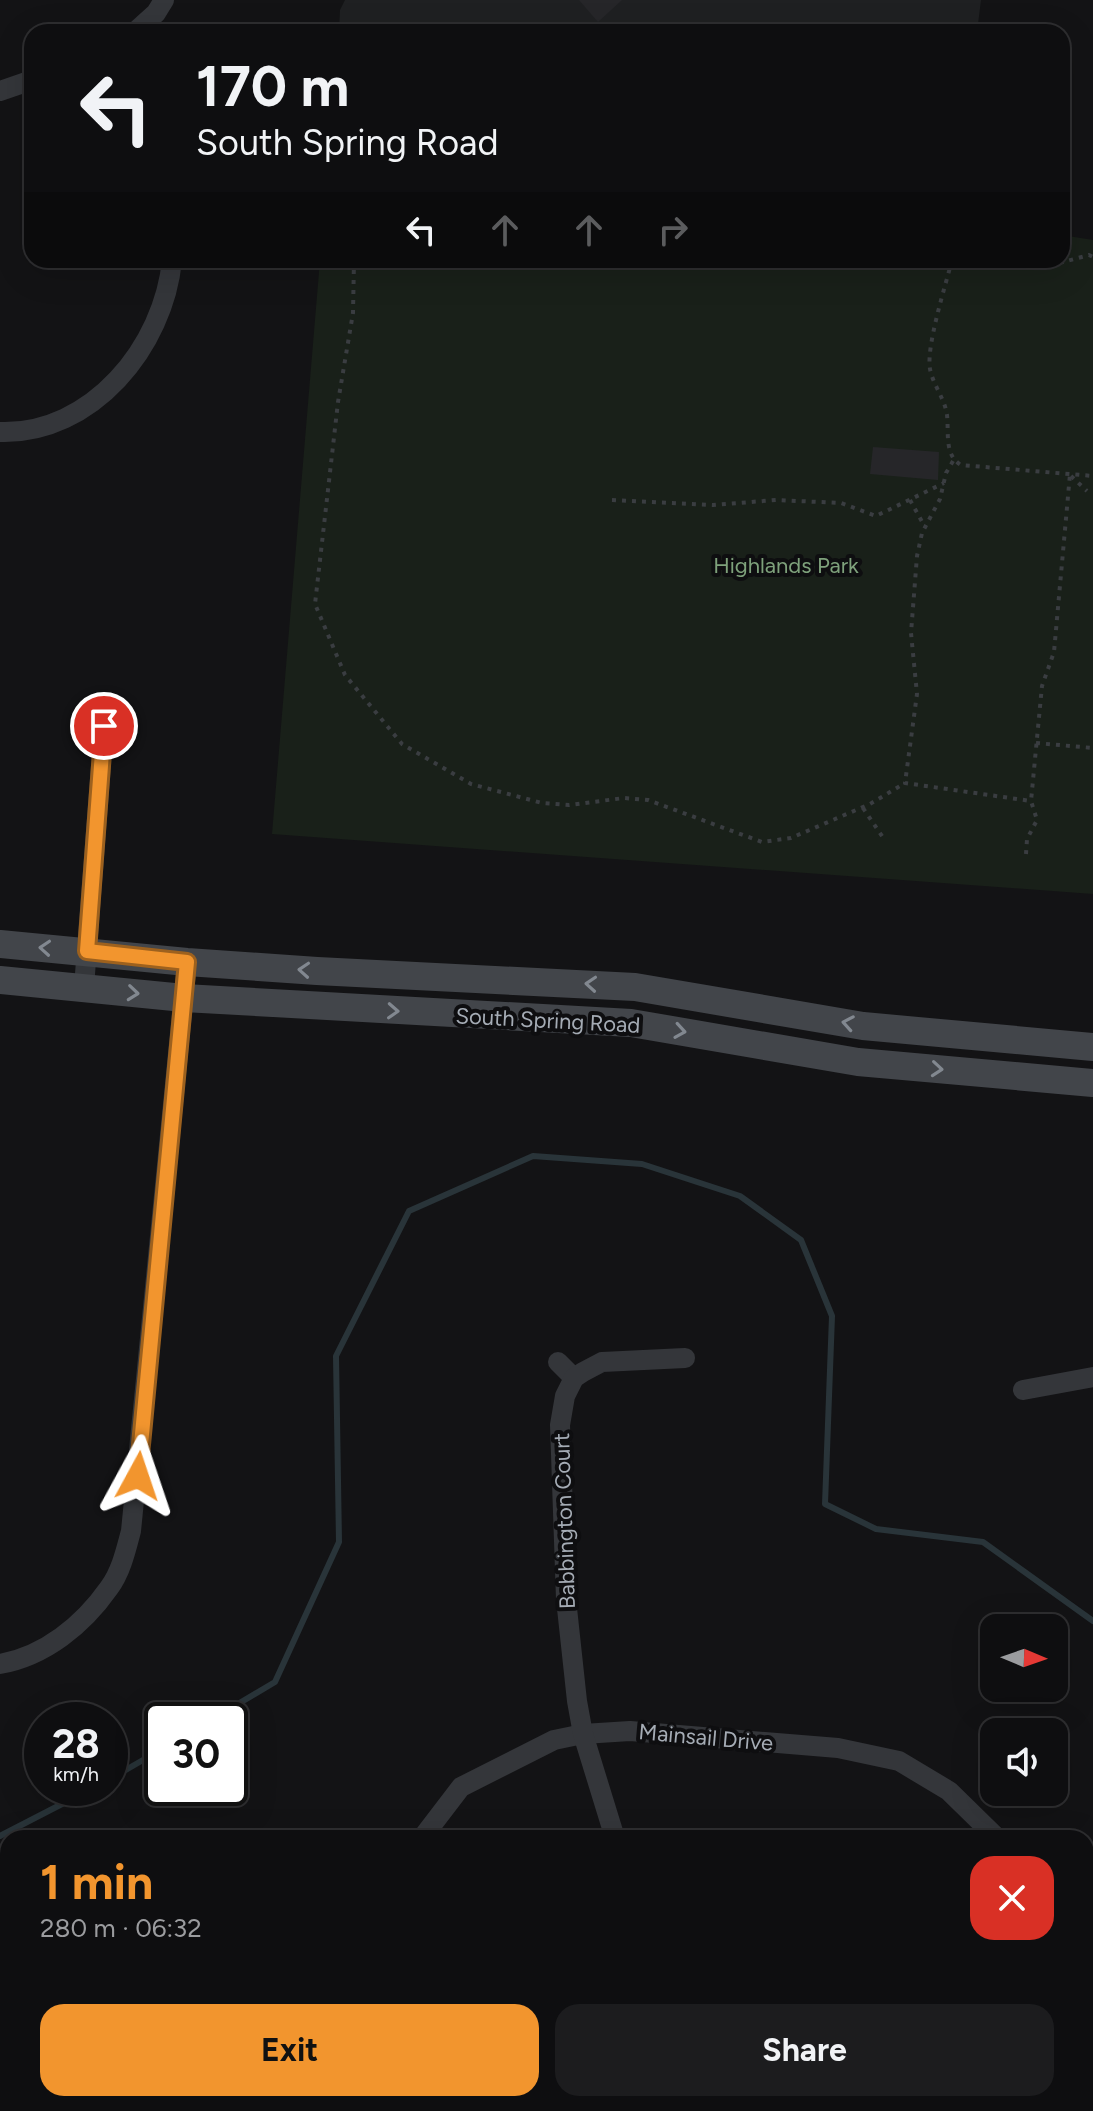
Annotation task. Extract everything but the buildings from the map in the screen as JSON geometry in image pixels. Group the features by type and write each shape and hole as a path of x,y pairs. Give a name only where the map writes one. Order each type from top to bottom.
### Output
{"main road":[{"name":"South Spring Road","path":"0,944 187,962 635,987 863,1026 1093,1047"},
{"name":"South Spring Road","path":"0,980 184,998 631,1023 858,1062 1093,1083"}],"street":[{"path":"144,24 164,0"},
{"path":"0,91 24,83"},
{"path":"0,432 56,423 88,407 112,386 151,333 170,285 171,268"},
{"path":"84,987 104,726"},
{"path":"0,1664 18,1661 48,1647 87,1614 111,1587 131,1531 187,962"},
{"path":"558,1362 574,1378 602,1362 685,1358"},
{"path":"1023,1390 1093,1377"},
{"name":"Babbington Court","path":"574,1378 565,1396 560,1425 566,1599 583,1734 613,1830"},
{"name":"Mainsail Drive","path":"428,1830 461,1787 554,1740 583,1734 630,1731 838,1748 899,1761 949,1791 989,1830"}],"path":[{"path":"1070,260 1089,255 1093,257"},
{"path":"354,268 353,313 338,402 315,604 345,675 402,744 471,784 542,803 569,805 624,798 648,800 762,842 791,838 862,807 905,783 1031,801"},
{"path":"905,783 917,694 911,633 917,556 925,527 940,499 953,461 949,450 946,412 929,367 935,323 950,268"},
{"path":"953,461 961,465 1093,476"},
{"path":"1070,474 1087,491"},
{"path":"1026,854 1027,839 1037,820 1031,801 1036,743 1042,686 1054,652 1070,474"},
{"path":"612,500 713,505 776,500 841,503 876,516 944,483"},
{"path":"910,500 925,527"},
{"path":"1036,743 1093,748"},
{"path":"862,807 884,839"}],"shaded area":[{"path":"345,0 981,0 978,24 339,24 340,10"}],"green space":[{"name":"Highlands Park","path":"1070,236 1093,240 1093,894 272,834 319,268 1070,268"}],"waterway":[{"path":"241,1702 275,1682 339,1542 336,1356 409,1211 533,1156 642,1164 740,1196 801,1240 832,1316 825,1504 876,1529 983,1542 1093,1621"},
{"path":"128,1769 144,1759"},
{"path":"12,1830 58,1806"}],"route":[{"path":"104,726 87,951 187,962 138,1476"}]}
